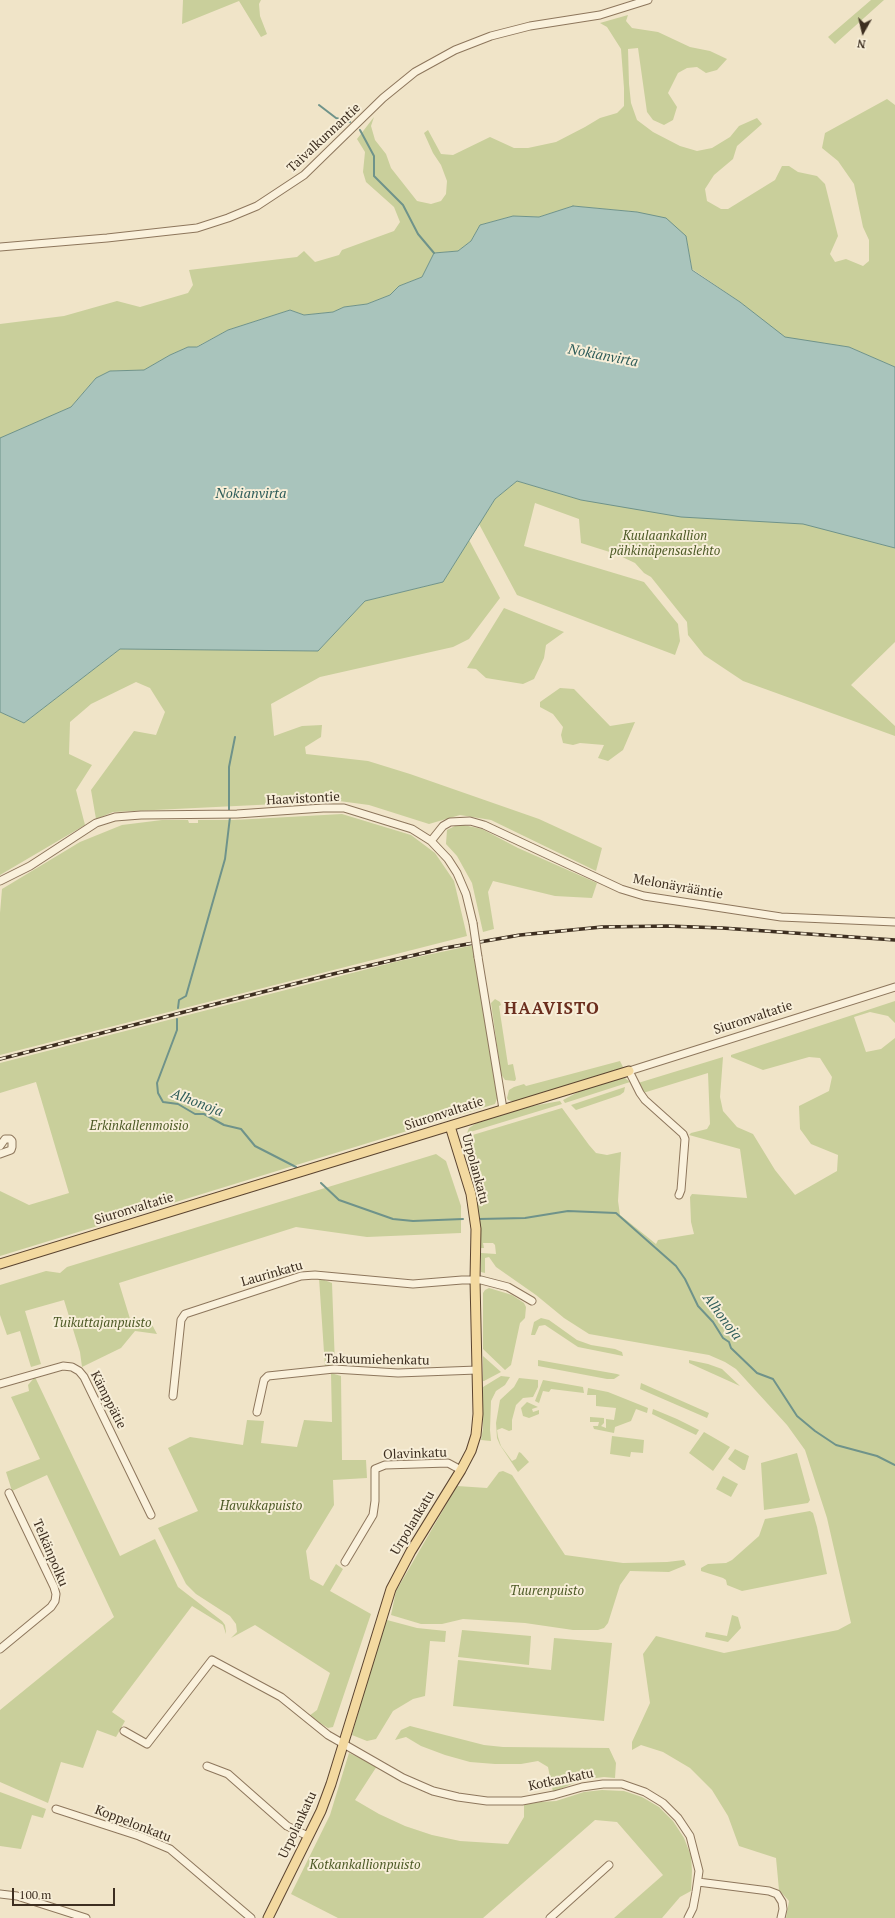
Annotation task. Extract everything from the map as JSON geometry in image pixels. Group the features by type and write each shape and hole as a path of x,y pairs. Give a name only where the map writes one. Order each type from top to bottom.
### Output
{"main road":[{"name":"Siuronvaltatie","path":"0,1264 629,1071"},
{"name":"Urpolankatu","path":"268,1918 321,1811 344,1743 391,1590 411,1551 461,1470 471,1451 476,1435 478,1414 476,1229 471,1194 450,1126"}],"street":[{"name":"Taivalkunnantie","path":"0,247 107,238 198,228 228,218 257,206 304,175 383,98 415,72 455,50 491,36 530,26 600,15 648,0"},
{"name":"Haavistontie","path":"0,882 30,866 96,823 115,817 164,814 238,814 322,808 344,808 412,829 431,841 448,859 457,873 466,894 473,923 503,1109"},
{"name":"Melonäyrääntie","path":"431,841 443,826 450,822 470,821 484,825 621,889 644,896 781,917 877,923 895,922"},
{"name":"Siuronvaltatie","path":"629,1071 895,986"},
{"path":"629,1071 645,1100 683,1134 685,1139 682,1183 679,1195"},
{"path":"0,1146 4,1139 10,1139 12,1141 12,1147 10,1150 0,1154"},
{"name":"Laurinkatu","path":"173,1396 181,1320 185,1314 300,1276 315,1275 413,1284 476,1280 508,1287 532,1301"},
{"name":"Kämppätie","path":"0,1384 63,1366 72,1367 79,1371 87,1384 151,1515"},
{"name":"Takuumiehenkatu","path":"258,1412 264,1380 268,1376 334,1369 398,1373 477,1370"},
{"name":"Olavinkatu","path":"344,1562 373,1515 375,1501 375,1469 385,1465 448,1463 461,1470"},
{"name":"Telkänpolku","path":"0,1649 51,1607 55,1601 56,1594 9,1493"},
{"name":"Kotkankatu","path":"124,1731 147,1744 212,1660 281,1697 323,1731 403,1778 433,1791 458,1797 487,1801 522,1801 554,1795 582,1787 603,1784 622,1784 645,1792 663,1803 678,1818 690,1836 699,1871 693,1908 688,1918"},
{"path":"207,1766 228,1774 287,1826 308,1836"},
{"name":"Koppelonkatu","path":"56,1809 139,1836 170,1849 251,1918"},
{"path":"550,1918 609,1865"},
{"path":"698,1882 769,1891 777,1894 782,1902 783,1909 781,1918"},
{"path":"0,1894 17,1896 86,1918"}],"green space":[{"path":"183,0 261,0 259,4 260,16 267,34 261,37 239,1 182,24"},
{"path":"871,0 884,0 835,44 828,37"},
{"path":"628,15 626,21 632,28 658,32 690,47 710,51 727,59 717,70 706,73 697,67 687,68 678,73 668,93 677,107 673,120 664,125 653,120 647,112 638,48 628,49 631,103 637,120 653,132 680,146 697,151 712,148 730,137 739,126 757,118 762,124 737,146 733,159 714,175 705,189 707,201 721,209 728,209 775,180 782,166 789,166 798,172 817,176 825,184 838,236 830,254 835,262 846,259 863,266 869,261 869,240 863,227 854,184 838,161 822,148 825,133 887,99 895,105 895,367 849,347 785,338 740,302 692,269 686,236 637,212 573,206 539,217 513,216 480,225 471,241 458,251 434,253 422,277 399,286 390,295 367,304 344,307 333,312 304,315 290,310 228,330 196,347 188,347 170,355 144,370 110,371 96,378 71,407 0,439 0,324 64,316 117,301 140,307 188,293 193,285 189,270 297,257 304,251 315,262 339,255 342,250 394,231 400,222 394,207 366,182 363,172 365,152 357,139 374,117 371,126 375,140 386,154 391,168 417,201 431,204 441,201 446,194 447,181 441,165 433,153 424,133 428,130 441,154 453,155 490,137 514,148 528,148 556,142 600,118 617,113 624,106 621,49 607,27 600,23"},
{"name":"Kuulaankallion pähkinäpensaslehto","path":"517,481 581,500 796,520 895,548 895,642 851,685 895,726 895,736 743,681 704,655 688,635 687,622 651,577 644,573 635,563 616,554 581,543 579,519 535,503 524,546 644,582 678,624 680,641 675,655 517,595 479,524 495,499"},
{"path":"469,540 500,598 469,639 453,647 320,677 271,704 274,736 302,726 322,725 321,737 305,747 306,754 368,761 539,819 602,848 596,871 491,820 460,815 429,824 369,805 339,801 113,812 96,819 91,790 134,731 156,735 165,712 150,688 136,682 91,704 70,722 69,754 92,765 76,790 85,825 0,875 0,712 24,723 120,649 318,651 365,601 443,582"},
{"path":"504,608 564,632 546,645 544,658 534,679 523,684 486,678 476,669 467,668"},
{"path":"560,688 574,689 610,726 635,722 623,750 608,761 598,758 604,745 580,743 573,745 563,743 561,735 563,727 553,714 540,707 540,702"},
{"path":"342,814 411,835 435,853 454,881 467,936 0,1055 0,913 2,889 80,842 122,825 162,820 188,820 189,823 198,823 198,820 234,820"},
{"path":"459,824 482,829 518,848 597,883 592,898 555,896 493,881 488,892 494,929 483,932 472,883 457,856 446,844 447,830"},
{"name":"Erkinkallenmoisio","path":"474,945 498,1096 495,1104 0,1256 0,1191 29,1205 69,1193 36,1082 0,1093 0,1063 399,961"},
{"path":"495,999 500,1002 501,1005 499,1006 508,1065 513,1064 516,1079 515,1081 505,1080 501,1074 491,1003"},
{"path":"895,1001 895,1023 888,1016 870,1012 854,1017 866,1052 881,1049 895,1038 895,1918 786,1918 789,1901 779,1890 776,1858 739,1846 728,1816 712,1790 690,1768 663,1752 641,1745 632,1750 632,1742 650,1703 643,1654 656,1636 724,1653 838,1630 851,1623 827,1518 805,1450 787,1425 736,1369 725,1362 709,1355 589,1334 564,1318 536,1295 496,1267 489,1257 485,1258 485,1273 481,1272 481,1253 496,1254 495,1245 493,1243 483,1243 484,1248 481,1248 477,1195 464,1147 466,1137 562,1108 596,1153 607,1155 621,1152 618,1201 620,1215 656,1244 658,1240 694,1234 691,1222 690,1197 692,1194 747,1198 740,1149 689,1135 691,1133 707,1129 710,1124 708,1073 643,1093 638,1083 723,1057 720,1097 723,1111 737,1127 753,1134 775,1170 795,1195 837,1171 838,1155 811,1144 800,1129 799,1106 829,1091 832,1077 820,1058 809,1057 763,1070 731,1057 731,1055"},
{"path":"620,1061 624,1069 515,1102 508,1100 507,1098 509,1090 514,1087 524,1084 526,1086"},
{"path":"625,1078 630,1082 565,1103 563,1100 582,1090"},
{"path":"625,1087 624,1092 620,1095 576,1110 571,1105"},
{"path":"560,1101 562,1104 467,1133 469,1128 478,1122 527,1107"},
{"name":"Tuikuttajanpuisto","path":"436,1154 446,1161 461,1206 461,1233 367,1237 296,1227 119,1283 131,1322 149,1319 157,1334 135,1331 121,1348 82,1367 80,1352 64,1300 25,1311 41,1364 31,1367 20,1331 7,1335 0,1315 0,1285 46,1271 60,1273 67,1267"},
{"path":"319,1278 332,1283 335,1366 325,1367"},
{"path":"489,1288 512,1295 524,1303 526,1307 525,1318 520,1323 511,1365 505,1370 483,1349 483,1293"},
{"path":"541,1318 549,1320 577,1340 591,1345 615,1349 622,1352 623,1356 578,1347 545,1325 539,1326 535,1335 531,1335 534,1322"},
{"path":"483,1356 501,1372 484,1381 483,1381"},
{"path":"538,1360 620,1375 614,1379 607,1379 538,1366"},
{"path":"689,1360 722,1369 740,1386 689,1363"},
{"name":"Havukkapuisto","path":"331,1373 341,1376 342,1460 366,1460 367,1478 333,1480 334,1505 306,1551 310,1579 323,1586 336,1564 343,1569 330,1591 371,1614 333,1727 328,1728 309,1716 317,1710 330,1673 255,1625 231,1638 237,1632 236,1624 230,1616 196,1594 186,1584 158,1528 198,1511 168,1448 190,1437 243,1445 247,1420 264,1421 261,1443 297,1447 304,1420 332,1422"},
{"path":"501,1376 510,1377 505,1385 496,1391 491,1401 491,1441 481,1440 483,1428 483,1387"},
{"path":"35,1377 120,1556 155,1539 178,1587 222,1621 225,1625 226,1632 226,1634 223,1625 192,1606 112,1712 125,1721 116,1737 97,1730 83,1768 61,1762 48,1803 0,1782 0,1710 114,1617 47,1475 12,1491 6,1472 40,1459 11,1397 29,1391 28,1385"},
{"path":"519,1378 538,1380 538,1387 533,1397 523,1398 516,1405 512,1420 512,1430 509,1431 502,1428 497,1430 501,1446 512,1461 516,1459 519,1452 529,1462 518,1472 500,1445 497,1438 496,1423 500,1400 514,1387"},
{"path":"543,1380 583,1387 584,1393 551,1389 549,1392 543,1391 539,1403 535,1401"},
{"path":"641,1383 709,1413 707,1418 640,1389"},
{"path":"588,1388 608,1392 648,1408 647,1413 636,1409 631,1421 615,1427 614,1433 594,1429 593,1426 598,1426 599,1422 590,1422 590,1417 604,1418 604,1423 601,1426 606,1428 606,1419 614,1420 616,1408 596,1406 596,1395 587,1395"},
{"path":"527,1402 538,1407 532,1409 533,1412 539,1410 539,1414 529,1418 523,1416 521,1408"},
{"path":"653,1409 699,1430 696,1435 652,1414"},
{"path":"704,1432 730,1447 713,1471 689,1453"},
{"path":"612,1436 644,1440 643,1453 631,1452 630,1457 610,1454"},
{"path":"735,1449 749,1456 745,1470 728,1459"},
{"path":"797,1453 810,1500 808,1503 764,1510 761,1463"},
{"name":"Tuurenpuisto","path":"503,1471 512,1475 565,1555 623,1563 684,1560 686,1565 669,1572 630,1571 620,1585 608,1623 604,1628 598,1630 573,1630 525,1623 463,1619 442,1624 421,1624 391,1615 396,1591 457,1486 487,1488 499,1472"},
{"path":"723,1476 738,1484 731,1497 716,1489"},
{"path":"810,1511 813,1513 817,1527 827,1574 742,1591 727,1585 726,1580 723,1578 701,1571 701,1568 708,1564 726,1563 732,1560 759,1536 765,1519"},
{"path":"732,1615 738,1617 741,1628 728,1642 705,1637 706,1632 727,1636"},
{"path":"387,1620 417,1628 446,1631 445,1642 430,1641 425,1696 413,1699 393,1711 376,1739 367,1741 352,1735 381,1631"},
{"path":"462,1630 531,1636 529,1665 458,1657"},
{"path":"554,1638 612,1643 604,1721 453,1706 458,1660 551,1670"},
{"path":"410,1726 484,1745 503,1747 609,1748 616,1763 615,1778 604,1777 581,1780 553,1792 548,1767 538,1761 521,1764 470,1762 421,1746 406,1737 395,1740 401,1730"},
{"name":"Kotkankallionpuisto","path":"349,1753 377,1766 355,1800 379,1814 405,1826 432,1835 460,1841 508,1844 524,1817 524,1803 556,1801 584,1792 602,1790 624,1791 642,1797 659,1807 673,1821 684,1838 691,1856 691,1891 680,1897 662,1918 614,1918 663,1875 617,1822 595,1820 483,1918 338,1918 291,1894 330,1815"},
{"path":"0,1792 46,1809 43,1818 32,1815 21,1849 0,1846"}],"water":[{"name":"Nokianvirta","path":"573,206 637,212 666,218 686,236 692,270 740,302 785,337 849,347 895,367 895,548 803,524 681,517 581,500 517,481 495,499 443,582 365,601 318,651 120,649 24,723 0,712 0,438 71,407 96,378 110,371 144,370 170,355 188,347 197,347 228,330 290,310 304,315 333,312 344,307 367,304 390,295 399,286 422,277 434,253 458,251 471,241 480,225 513,216 539,217"}],"waterway":[{"path":"319,105 336,118 350,122"},
{"path":"360,130 374,156 374,176 403,205 418,234 434,253"},
{"name":"Alhonoja","path":"229,811 229,767 235,737"},
{"name":"Alhonoja","path":"178,1008 179,1000 186,996 225,859 230,817"},
{"name":"Alhonoja","path":"177,1019 177,1030 157,1083 158,1093 163,1102 178,1104 195,1114 204,1114 224,1125 241,1129 255,1146 296,1167"},
{"name":"Alhonoja","path":"321,1183 339,1200 393,1219 413,1221 463,1219"},
{"name":"Alhonoja","path":"479,1219 525,1218 568,1211 616,1213 676,1266 685,1279 698,1306 713,1322 723,1338 729,1342 731,1348 757,1373 773,1379 797,1416 815,1431 836,1445 877,1456 895,1465"}],"railway":[{"path":"0,1059 333,974 445,948 520,935 602,927 667,926 722,928 895,940"}],"district":[{"name":"HAAVISTO","path":"552,1009"}]}
